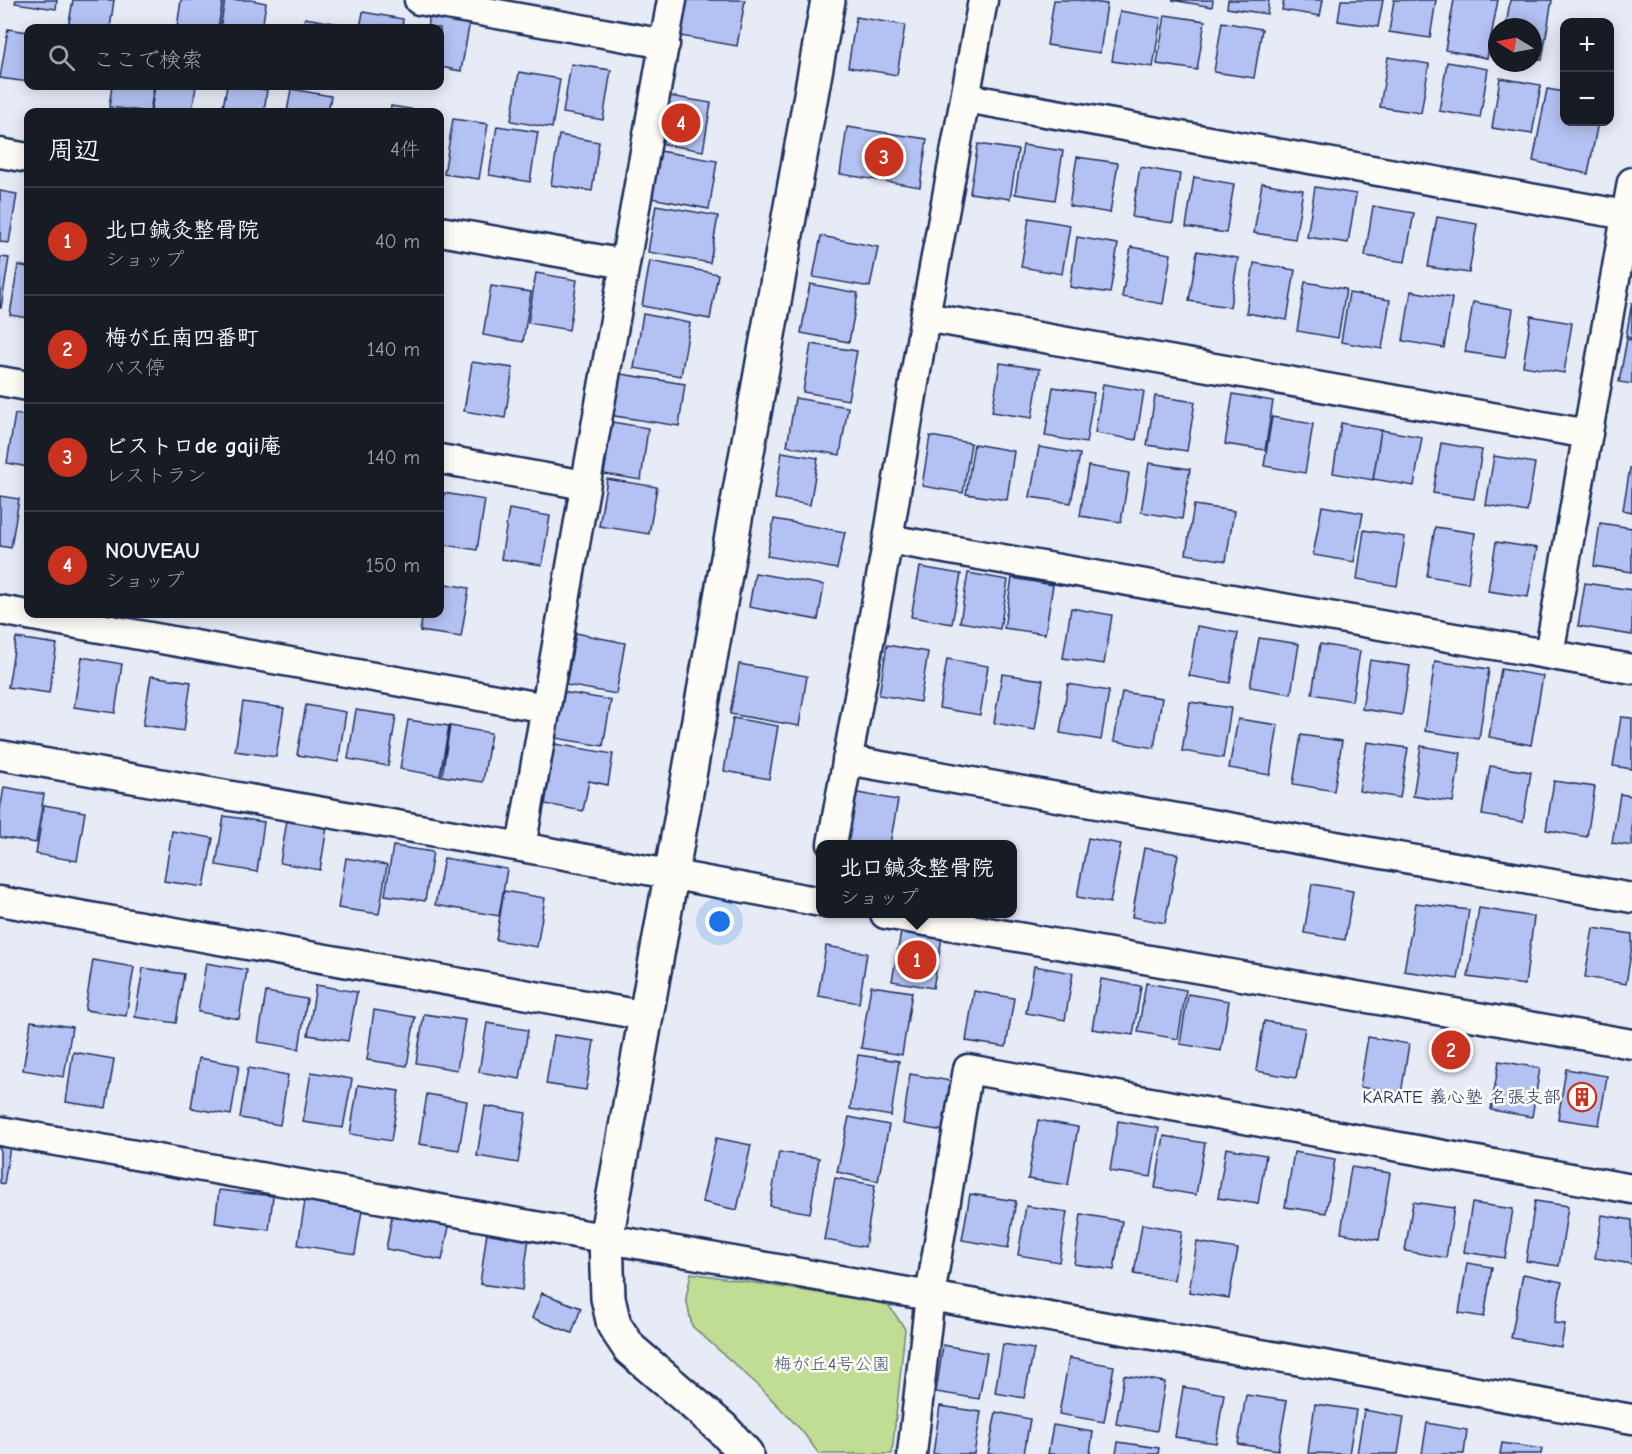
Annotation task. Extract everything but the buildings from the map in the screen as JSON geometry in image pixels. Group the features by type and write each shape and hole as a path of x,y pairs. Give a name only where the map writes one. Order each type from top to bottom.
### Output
{"street":[{"path":"419,0 665,44"},
{"path":"521,847 672,0"},
{"path":"746,1454 722,1428 630,1350 614,1325 608,1298 606,1239 828,0"},
{"path":"832,840 888,539 925,317 983,0"},
{"path":"966,98 1626,215"},
{"path":"0,153 24,157"},
{"path":"1549,654 1632,182"},
{"path":"444,232 625,264"},
{"path":"925,317 1588,434"},
{"path":"0,381 24,385"},
{"path":"444,460 585,484"},
{"path":"888,539 1632,669"},
{"path":"0,610 24,614"},
{"path":"45,618 546,708"},
{"path":"0,755 816,901"},
{"path":"847,760 1632,898"},
{"path":"0,901 647,1016"},
{"path":"908,918 1632,1044"},
{"path":"912,1454 930,1296 968,1069 1632,1189"},
{"path":"0,1131 1632,1419"}],"green space":[{"name":"梅が丘4号公園","path":"691,1273 888,1304 905,1329 892,1454 819,1454 802,1431 760,1387 692,1326 686,1298"}],"place":[{"name":"NOUVEAU","path":"681,123"},
{"name":"ビストロde gaji庵","path":"884,157"},
{"name":"北口鍼灸整骨院","path":"917,960"},
{"name":"梅が丘南四番町","path":"1451,1050"},
{"name":"KARATE 義心塾 名張支部","path":"1582,1097"}]}
